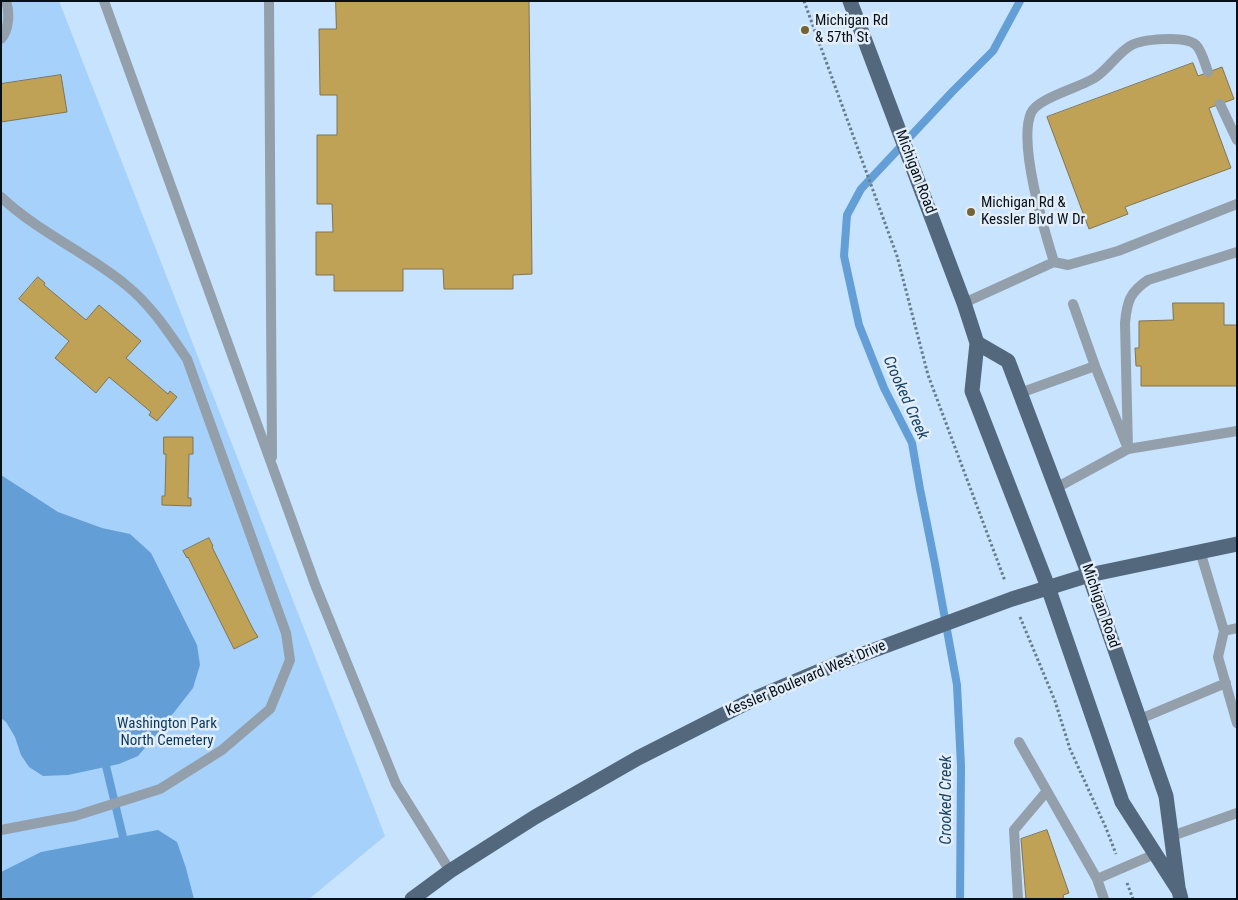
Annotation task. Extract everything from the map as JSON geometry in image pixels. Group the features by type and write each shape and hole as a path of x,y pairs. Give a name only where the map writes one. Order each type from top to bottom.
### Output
{"main road":[{"name":"Michigan Road","path":"850,1 964,303 977,343 972,391 1048,587 1122,802 1180,895"},
{"name":"Michigan Road","path":"977,343 1008,361 1089,574 1166,796 1180,895"},
{"name":"Kessler Boulevard West Drive","path":"412,899 450,871 535,817 646,754 756,698 895,641 1012,598 1089,574 1237,544"}],"lane":[{"path":"1,39 6,34 9,9 6,1"},
{"path":"104,1 316,587 396,784 450,871"},
{"path":"270,1 272,465"},
{"path":"1054,262 1044,231 1029,158 1028,121 1032,111 1047,100 1096,77 1132,45 1151,40 1188,39 1196,45 1208,72"},
{"path":"1220,104 1237,140"},
{"path":"1,197 127,286 162,322 186,359 286,633 290,660 270,709 222,750 160,789 75,816 1,830"},
{"path":"964,303 1054,262 1068,265 1118,251 1237,204"},
{"path":"1128,449 1125,323 1126,306 1132,294 1148,280 1233,253"},
{"path":"1073,304 1128,449"},
{"path":"1020,394 1095,366"},
{"path":"1056,488 1128,449 1237,431"},
{"path":"1200,551 1224,631 1218,657 1226,684 1234,702 1237,723"},
{"path":"1224,631 1237,628"},
{"path":"1140,720 1226,684"},
{"path":"1019,742 1096,878 1104,899"},
{"path":"1018,899 1014,830 1046,791"},
{"path":"1172,836 1237,813"},
{"path":"1096,878 1155,854"}],"path":[{"path":"804,1 898,256 928,375 1012,598 1055,701 1070,749 1106,828 1133,899"}],"green space":[{"name":"Washington Park North Cemetery","path":"1,1 59,1 385,836 309,899 1,899"}],"shaded area":[{"path":"1,475 58,512 102,528 130,534 151,553 197,645 200,665 193,688 138,756 119,764 68,775 43,776 29,767 21,755 15,737 6,722 1,718"},
{"path":"158,830 177,842 194,899 1,899 1,872 41,852"}],"building":[{"path":"336,1 529,1 532,274 513,275 513,289 444,289 443,269 403,269 403,291 334,291 334,275 316,275 316,232 333,232 332,204 317,204 317,135 337,135 337,95 320,95 319,29 336,29"},
{"path":"1193,63 1198,76 1222,67 1234,99 1209,108 1231,168 1125,207 1128,214 1089,229 1047,117"},
{"path":"61,75 67,112 1,122 1,84"},
{"path":"38,277 45,283 44,285 86,320 99,305 141,341 126,358 168,394 170,391 177,397 157,421 149,415 151,412 109,377 96,393 55,358 69,341 19,299"},
{"path":"1173,303 1224,303 1224,325 1237,325 1237,386 1141,386 1141,366 1136,366 1135,348 1139,348 1139,321 1173,320"},
{"path":"164,437 193,437 193,454 189,454 188,498 191,498 191,506 162,505 162,496 165,496 166,454 164,454"},
{"path":"209,538 258,637 234,649 188,557 183,551"},
{"path":"1047,830 1069,893 1063,895 1064,899 1026,899 1021,839"}],"waterway":[{"name":"Crooked Creek","path":"960,899 961,766 957,685 912,443 884,388 859,325 844,256 847,215 861,189 993,51 1020,1"},
{"path":"106,766 123,837"}],"place":[{"name":"Michigan Rd & 57th St","path":"805,30"},
{"name":"Michigan Rd & Kessler Blvd W Dr","path":"971,212"}]}
